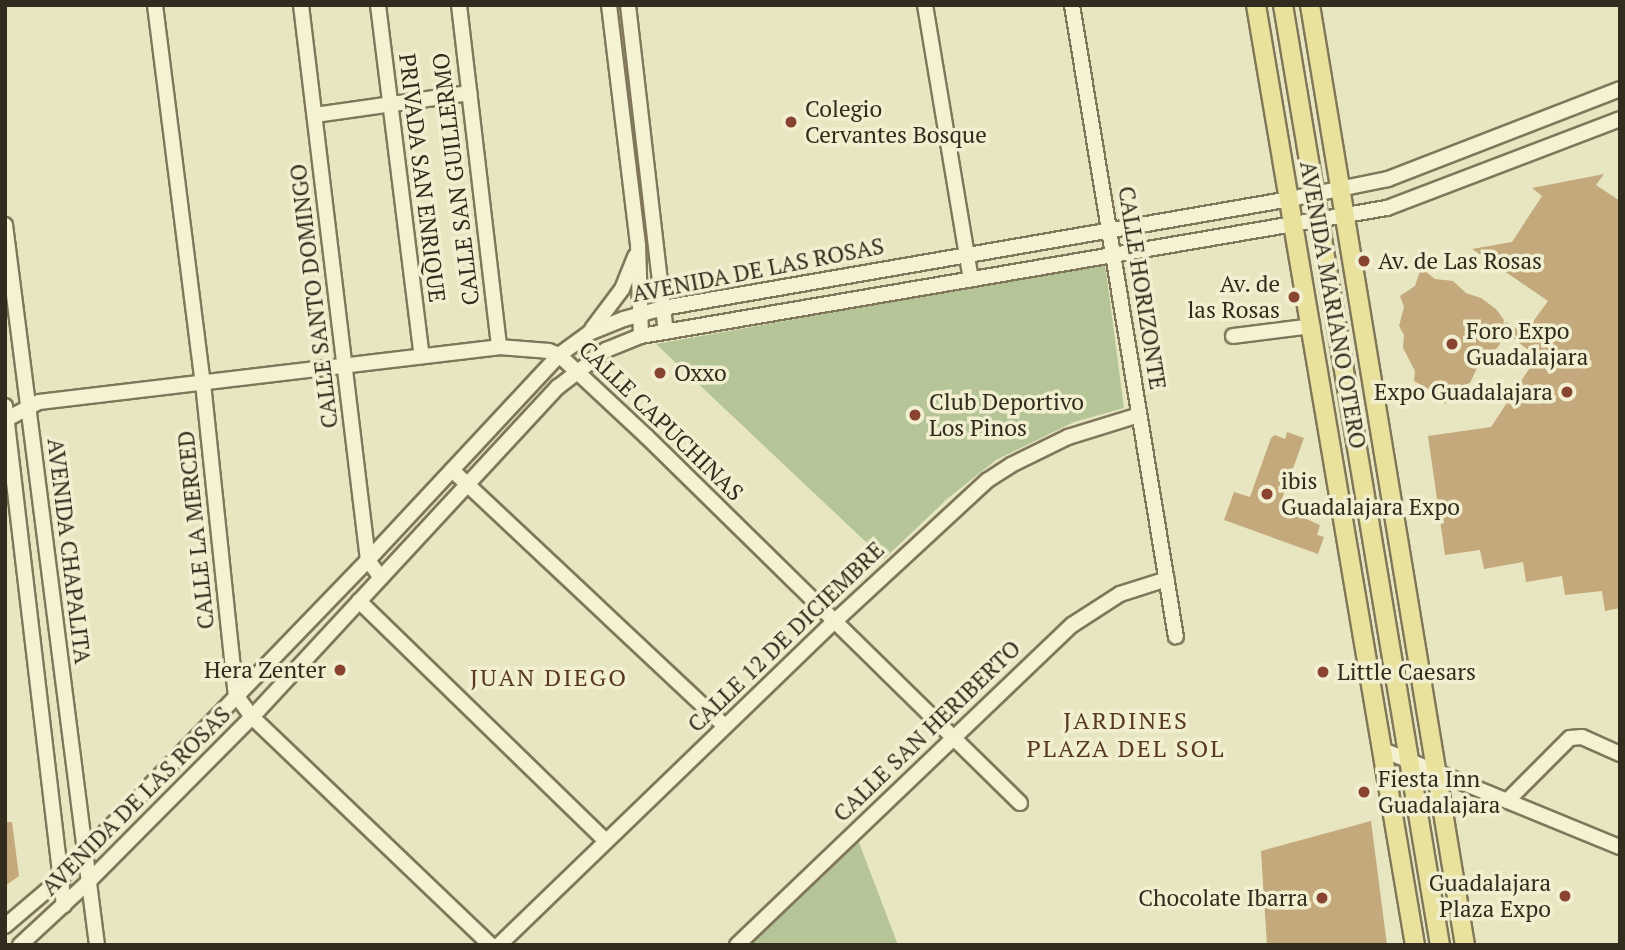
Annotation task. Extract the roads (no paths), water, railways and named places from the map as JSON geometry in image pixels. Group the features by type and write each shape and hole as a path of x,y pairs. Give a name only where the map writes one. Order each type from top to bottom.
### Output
{"main road":[{"name":"AVENIDA MARIANO OTERO","path":"1256,5 1415,945"},
{"name":"AVENIDA MARIANO OTERO","path":"1283,5 1440,945"},
{"name":"AVENIDA MARIANO OTERO","path":"1310,5 1465,945"}],"street":[{"name":"CALLE LA MERCED","path":"155,5 203,383 236,695 252,717 491,945"},
{"name":"CALLE SANTO DOMINGO","path":"301,5 368,561"},
{"name":"PRIVADA SAN ENRIQUE","path":"378,5 422,356"},
{"name":"CALLE SAN GUILLERMO","path":"459,5 499,347"},
{"path":"608,5 638,245 641,337"},
{"path":"628,5 666,332"},
{"path":"925,5 971,279"},
{"name":"CALLE HORIZONTE","path":"1072,5 1177,637"},
{"name":"AVENIDA DE LAS ROSAS","path":"5,926 60,880 368,561 559,355 589,333 641,313 663,308 1290,199 1388,179 1620,89"},
{"path":"314,115 469,93"},
{"name":"AVENIDA DE LAS ROSAS","path":"20,945 64,906 252,717 576,371 606,350 641,337 666,332 1397,205 1620,119"},
{"name":"AVENIDA CHAPALITA","path":"5,225 88,882"},
{"path":"589,333 622,289 638,245"},
{"path":"1233,336 1312,326"},
{"name":"CALLE CAPUCHINAS","path":"6,415 39,402 499,347 531,348 559,355 1020,803"},
{"name":"AVENIDA CHAPALITA","path":"6,415 35,642 64,906"},
{"name":"CALLE 12 DE DICIEMBRE","path":"499,945 961,503 1011,465 1068,437 1139,415"},
{"path":"452,470 725,726"},
{"path":"368,561 382,578"},
{"name":"CALLE SAN HERIBERTO","path":"737,945 1072,625 1120,594 1167,579"},
{"path":"359,601 606,841"},
{"path":"35,642 58,639"},
{"path":"1507,801 1570,738 1582,737 1620,754"},
{"path":"1383,750 1620,847"},
{"path":"88,882 97,945"}],"place":[{"name":"Colegio Cervantes Bosque","path":"791,122"},
{"name":"Av. de Las Rosas","path":"1364,261"},
{"name":"Av. de las Rosas","path":"1294,297"},
{"name":"Foro Expo Guadalajara","path":"1452,344"},
{"name":"Oxxo","path":"660,373"},
{"name":"Expo Guadalajara","path":"1567,392"},
{"name":"Club Deportivo Los Pinos","path":"915,415"},
{"name":"ibis Guadalajara Expo","path":"1267,494"},
{"name":"Hera Zenter","path":"340,670"},
{"name":"Little Caesars","path":"1323,672"},
{"name":"Fiesta Inn Guadalajara","path":"1364,792"},
{"name":"Guadalajara Plaza Expo","path":"1565,896"},
{"name":"Chocolate Ibarra","path":"1322,898"}],"district":[{"name":"JUAN DIEGO","path":"549,678"},
{"name":"JARDINES PLAZA DEL SOL","path":"1126,735"}]}
